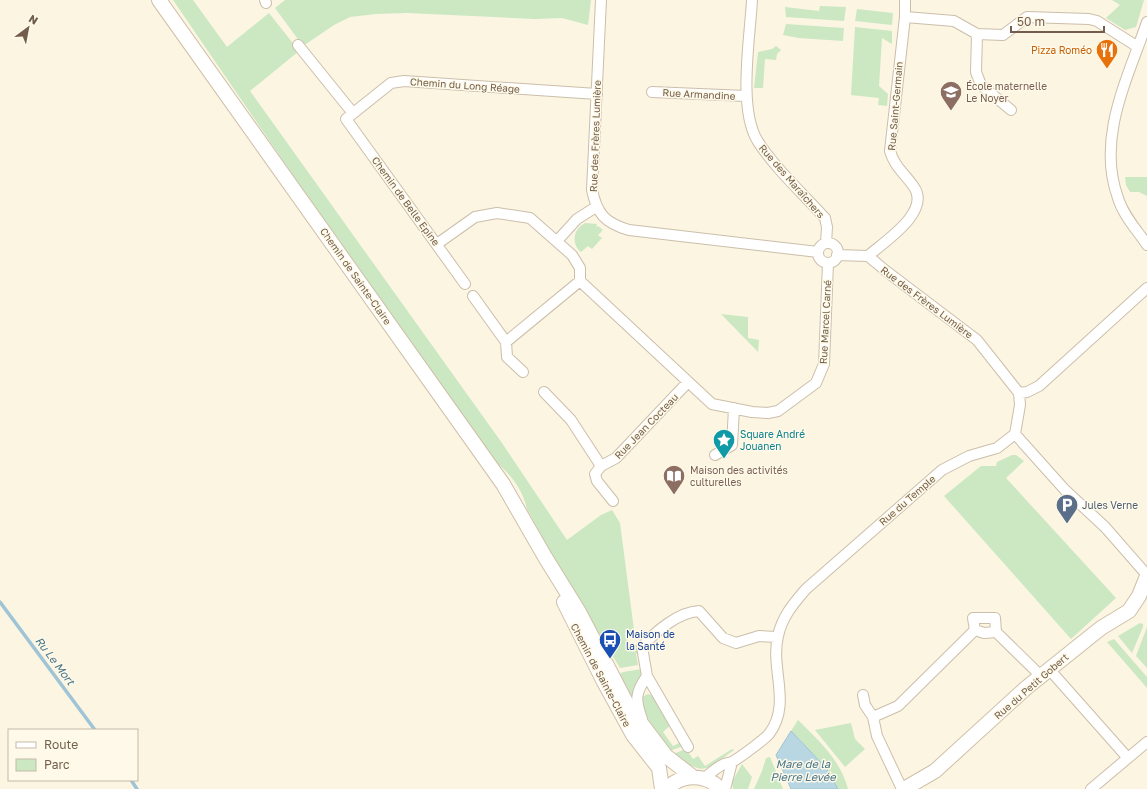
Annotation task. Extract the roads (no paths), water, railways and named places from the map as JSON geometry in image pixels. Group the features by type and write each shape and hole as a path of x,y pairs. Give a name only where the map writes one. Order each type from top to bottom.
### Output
{"main road":[{"name":"Chemin de Sainte-Claire","path":"159,0 499,478 579,612 628,706 666,756 698,778 716,784 721,789"},
{"name":"Chemin de Sainte-Claire","path":"545,557 570,616 633,736 659,768 662,789"},
{"name":"Rue du Petit Gobert","path":"903,789 935,771 1045,673 1101,628 1129,611 1139,596 1147,576"},
{"path":"667,789 681,779 698,778"}],"street":[{"name":"Rue des Frères Lumière","path":"601,0 592,190 596,207 604,218 615,226 629,230 818,252"},
{"name":"Rue des Maraîchers","path":"752,0 746,96 751,124 756,139 768,156 825,218 827,227 826,244"},
{"name":"Rue Saint-Germain","path":"868,256 912,216 917,207 918,197 914,187 900,172 893,161 890,151 905,19 905,0"},
{"path":"905,19 954,21 977,34 1004,35 1027,17 1089,19 1097,21 1138,47"},
{"path":"1147,22 1114,116 1110,154 1118,198 1126,215 1147,245"},
{"path":"977,34 976,72 981,85 1011,110"},
{"name":"Chemin de Belle Epine","path":"298,44 349,115 465,284"},
{"name":"Chemin du Long Réage","path":"349,115 391,83 404,81 597,94"},
{"name":"Rue Armandine","path":"652,92 746,96"},
{"path":"557,240 577,219 596,207"},
{"path":"437,244 475,216 497,213 530,218 557,240 572,255 580,268 580,281 506,342"},
{"path":"826,244 835,246 838,255 834,261 828,263 820,259 818,252 821,246 826,244"},
{"path":"838,255 868,256"},
{"name":"Rue des Frères Lumière","path":"868,256 977,340 1019,393"},
{"name":"Rue Marcel Carné","path":"580,281 712,404 768,413 778,410 816,383 824,364 828,263"},
{"path":"1147,288 1039,386 1027,392 1019,393 1020,405 1015,434 1065,490 1105,527 1147,576"},
{"path":"473,296 506,342 507,357 523,372"},
{"name":"Rue Jean Cocteau","path":"601,466 616,458 688,382"},
{"path":"544,392 571,420 601,466 596,474 596,481 613,502"},
{"path":"716,456 732,445 734,408"},
{"name":"Rue du Temple","path":"698,778 723,764 732,762 768,736 777,720 780,695 776,656 777,637 788,609 806,590 929,480 956,462 997,448 1015,434"},
{"path":"688,747 647,676 642,647 652,635 688,612 693,611 698,611 723,638 736,643 759,636 777,637"},
{"path":"873,717 898,706 974,630 973,618 995,618 996,632"},
{"path":"974,630 984,633 996,632 1045,673 1127,757"},
{"path":"647,676 638,688 636,705 647,732"},
{"path":"863,695 865,705 873,717 877,736 903,789"},
{"path":"1091,789 1127,757 1147,742"},
{"path":"725,789 732,762"}],"water":[{"name":"Mare de la Pierre Levée","path":"791,731 826,768 838,789 791,789 776,755"}],"waterway":[{"name":"Ru Le Mort","path":"0,602 94,729"},
{"name":"Ru Le Mort","path":"132,781 137,789"}],"place":[{"name":"Pizza Roméo","path":"1107,70"},
{"name":"École maternelle Le Noyer","path":"951,112"},
{"name":"Square André Jouanen","path":"724,460"},
{"name":"Maison des activités culturelles","path":"674,496"},
{"name":"Jules Verne","path":"1067,524"},
{"name":"Maison de la Santé","path":"610,660"}]}
